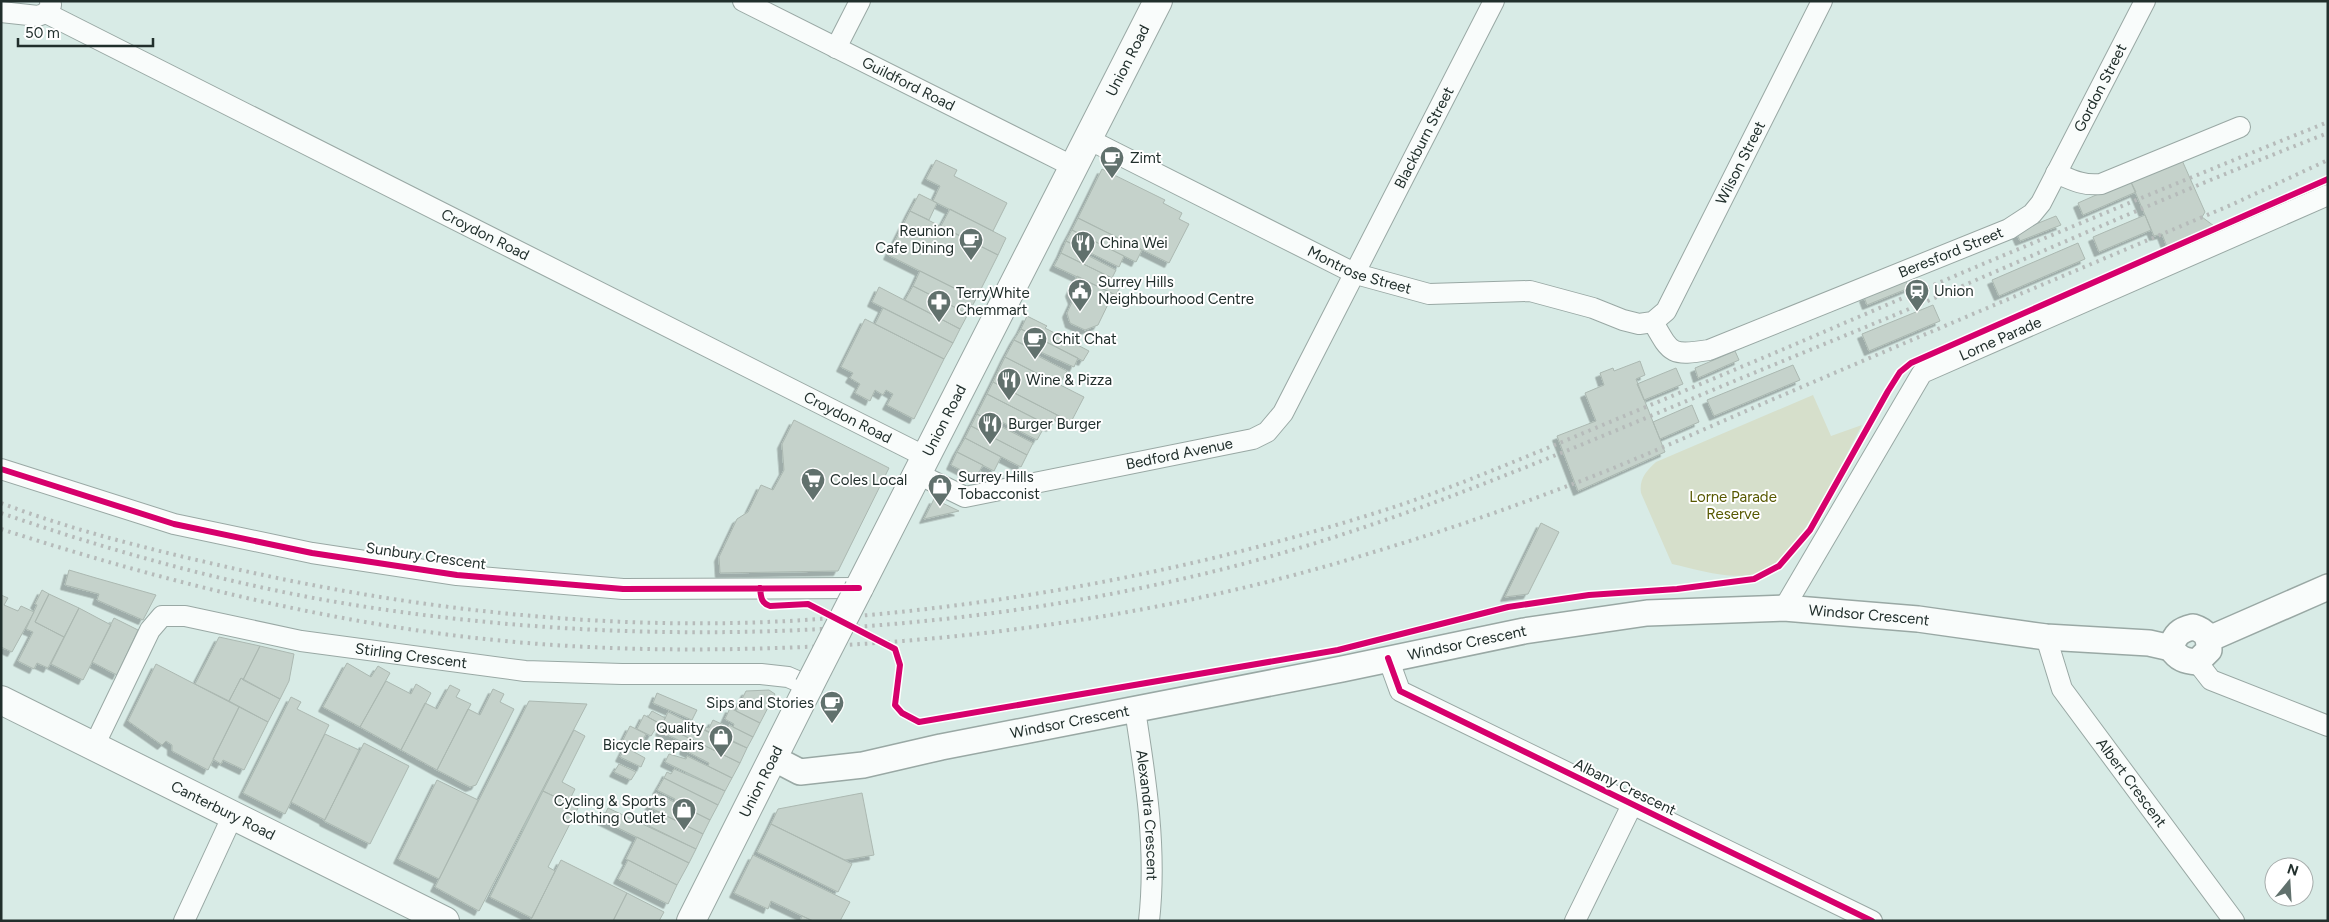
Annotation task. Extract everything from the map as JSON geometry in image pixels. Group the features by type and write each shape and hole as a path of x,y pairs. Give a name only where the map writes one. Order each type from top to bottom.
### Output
{"main road":[{"name":"Union Road","path":"691,921 1158,1"},
{"name":"Canterbury Road","path":"1,700 445,921"}],"street":[{"name":"Guildford Road","path":"743,1 1074,167"},
{"path":"836,48 860,1"},
{"name":"Blackburn Street","path":"1356,274 1494,1"},
{"name":"Wilson Street","path":"1653,322 1666,311 1822,1"},
{"name":"Gordon Street","path":"2056,173 2145,1"},
{"path":"2,13 38,16 48,7"},
{"name":"Croydon Road","path":"48,7 922,465"},
{"path":"2056,173 2078,183 2087,185 2101,184 2240,127"},
{"name":"Montrose Street","path":"1088,139 1356,274 1429,294 1530,291 1593,308 1631,322 1639,324 1653,322"},
{"name":"Beresford Street","path":"1653,322 1668,348 1681,354 1709,350 2009,229 2032,214 2041,203 2056,173"},
{"name":"Lorne Parade","path":"1784,608 1922,374 2328,195"},
{"name":"Bedford Avenue","path":"922,465 965,498 1253,439 1267,432 1283,413 1356,274"},
{"name":"Sunbury Crescent","path":"1,469 174,524 312,552 457,575 623,589 859,588"},
{"path":"2209,639 2328,587"},
{"name":"Windsor Crescent","path":"773,758 800,772 863,765 941,747 1135,710 1524,631 1647,613 1784,608 1918,619 2046,638 2149,643 2172,648"},
{"name":"Stirling Crescent","path":"94,746 150,630 162,616 185,616 301,641 525,670 622,674 761,674 788,677 809,686"},
{"path":"2197,662 2209,650 2209,639 2203,630 2193,627 2181,630 2174,638 2172,648 2175,654 2185,661 2197,662 2211,680 2328,726"},
{"name":"Albert Crescent","path":"2046,638 2062,689 2234,921"},
{"name":"Albany Crescent","path":"1388,658 1400,691 1872,921"},
{"name":"Alexandra Crescent","path":"1135,710 1150,814 1151,902 1149,921"},
{"path":"1576,921 1632,805"},
{"path":"184,921 233,815"}],"green space":[{"name":"Lorne Parade Reserve","path":"1813,395 1831,436 1862,425 1818,508 1788,551 1773,565 1759,573 1748,575 1715,574 1672,564 1641,493 1642,479 1649,469 1656,462"}],"building":[{"path":"2181,158 2205,212 2202,217 2214,226 2167,247 2162,234 2154,236 2130,180"},
{"path":"936,160 957,170 954,176 1007,203 993,231 933,201 940,186 926,179"},
{"path":"1102,169 1165,200 1163,203 1182,213 1179,219 1189,224 1169,263 1078,218"},
{"path":"2130,180 2136,192 2083,215 2078,203"},
{"path":"919,194 937,203 929,220 910,211"},
{"path":"950,209 1006,238 998,255 941,226"},
{"path":"910,211 998,255 976,299 888,255"},
{"path":"2145,215 2151,230 2099,252 2093,237"},
{"path":"2056,216 2061,225 2020,241 2016,232"},
{"path":"1078,218 1142,250 1136,262 1072,230"},
{"path":"1072,230 1124,256 1119,267 1066,241"},
{"path":"1066,241 1089,252 1087,255 1116,270 1112,278 1061,253"},
{"path":"2078,243 2085,259 1999,296 1992,280"},
{"path":"1061,253 1122,283 1116,295 1054,266"},
{"path":"920,271 976,299 968,314 913,286"},
{"path":"1077,276 1113,294 1098,325 1085,330 1070,323 1067,313 1073,300 1070,292"},
{"path":"1905,280 1909,288 1867,305 1864,297"},
{"path":"913,286 968,314 960,329 905,300"},
{"path":"879,287 960,329 953,343 872,302"},
{"path":"1933,305 1940,321 1869,351 1862,334"},
{"path":"883,308 953,343 944,359 875,324"},
{"path":"1027,316 1047,326 1045,328 1089,351 1083,361 1021,329"},
{"path":"865,319 944,359 914,419 887,405 893,394 886,390 883,395 875,390 870,401 855,393 860,384 850,378 853,373 841,367"},
{"path":"1021,329 1078,358 1074,367 1014,340"},
{"path":"1014,340 1035,351 1034,354 1067,371 1059,385 1005,357"},
{"path":"1735,351 1739,360 1698,378 1695,368"},
{"path":"1005,357 1084,397 1071,422 993,382"},
{"path":"1640,361 1645,375 1636,379 1665,452 1578,491 1557,436 1596,421 1585,393 1604,385 1600,373 1613,368 1614,371"},
{"path":"1793,365 1800,380 1714,416 1707,400"},
{"path":"1676,368 1683,384 1644,400 1637,384"},
{"path":"993,382 1057,415 1051,427 987,394"},
{"path":"987,394 1046,424 1037,440 1000,421 998,425 977,414"},
{"path":"1692,405 1699,422 1660,439 1653,422"},
{"path":"977,414 1033,443 1027,455 971,426"},
{"name":"Coles Local","path":"794,420 889,468 838,571 720,573 719,557 737,519 748,512 761,485 773,490 784,470 782,444"},
{"path":"971,426 1027,455 1021,467 965,438"},
{"path":"965,438 1001,457 994,471 957,452"},
{"path":"957,452 983,465 979,472 973,476 951,465"},
{"path":"934,499 959,511 924,519"},
{"path":"1541,523 1559,532 1528,594 1505,597"},
{"path":"69,570 156,595 143,620 97,600 99,594 65,585"},
{"path":"42,590 49,594 35,622 64,637 48,668 37,663 34,669 18,661 33,632 26,629"},
{"path":"49,594 79,608 64,637 35,622"},
{"path":"1,595 8,598 4,605 18,611 21,606 34,612 12,652 1,647"},
{"path":"79,608 111,625 83,680 51,664"},
{"path":"114,618 138,630 117,675 92,662"},
{"path":"219,637 260,646 243,680 241,678 229,701 195,684"},
{"path":"260,646 294,654 289,681 280,699 243,680"},
{"path":"347,663 371,677 378,666 390,673 360,727 323,707"},
{"path":"156,664 239,707 208,770 172,751 172,745 166,741 162,745 128,721"},
{"path":"241,678 280,699 268,722 229,701"},
{"path":"386,681 411,694 416,684 431,693 401,750 360,727"},
{"path":"450,685 460,690 456,697 471,704 437,770 401,750 425,703 437,709"},
{"path":"493,689 504,694 500,702 514,709 476,785 470,787 437,770 468,709 480,715"},
{"path":"769,690 775,694 760,723 736,711 746,691"},
{"path":"657,693 697,710 692,720 653,703"},
{"path":"291,697 301,702 297,709 329,725 285,814 243,793"},
{"path":"529,701 587,704 479,911 435,887"},
{"path":"239,707 268,722 244,770 223,760 221,764 213,759"},
{"path":"730,708 760,723 753,737 733,727 734,724 725,719"},
{"path":"652,711 665,718 662,725 648,717"},
{"path":"668,712 722,739 723,736 747,748 740,763 662,725"},
{"path":"644,715 659,723 651,736 637,729"},
{"path":"713,720 728,727 729,725 753,737 747,748 705,730 706,727 709,728"},
{"path":"663,725 740,763 732,778 708,766 709,763 684,750 686,744 660,731"},
{"path":"630,726 646,734 639,748 623,740"},
{"path":"574,730 585,736 562,782 575,789 568,803 543,791"},
{"path":"325,734 359,750 325,820 291,802"},
{"path":"364,743 409,766 370,844 324,821"},
{"path":"625,747 645,758 641,767 620,757"},
{"path":"669,754 686,759 687,756 732,778 725,791 665,762"},
{"path":"619,764 636,772 631,780 614,772"},
{"path":"674,769 725,791 718,805 664,778 667,772 671,774"},
{"path":"664,778 718,805 710,820 674,802 675,799 657,790"},
{"path":"437,780 478,800 439,879 398,859"},
{"path":"543,791 578,808 548,867 555,871 532,918 490,897"},
{"path":"656,793 710,820 703,834 649,807"},
{"path":"862,793 874,855 845,860 771,824 778,809"},
{"path":"608,808 696,849 689,863 602,820"},
{"path":"656,811 703,834 696,849 649,826"},
{"path":"771,824 852,864 838,892 757,852"},
{"path":"637,837 689,863 677,885 626,859"},
{"path":"753,855 850,902 840,921 813,921 771,901 768,909 734,893"},
{"path":"561,860 627,893 613,921 530,921"},
{"path":"628,860 677,885 668,904 618,879"},
{"path":"627,893 664,912 659,921 613,921"},
{"path":"802,916 813,921 800,921"}],"railway":[{"path":"1,503 88,532 236,569 376,596 519,615 662,623 734,623 880,614 1028,595 1175,567 1248,549 1320,530 1434,493 1562,442 1930,286 2328,122"},
{"path":"1,513 79,539 158,562 279,591 319,599 442,617 568,628 696,632 824,629 952,618 1078,600 1202,574 1322,541 1423,507 1898,314 2175,195 2328,133"},
{"path":"1,529 165,578 275,604 387,626 533,643 668,649 804,647 949,637 1094,618 1166,605 1307,571 1422,537 1584,480 2231,205 2328,160"}],"cycle path":[{"path":"760,588 762,599 767,605 808,604 895,649 900,665 895,705 902,713 919,722 1338,650 1508,607 1589,595 1677,589 1754,579 1779,566 1810,530 1888,391 1900,372 1911,363 2328,179"},
{"path":"1,469 174,524 312,553 457,575 623,589 859,588"},
{"path":"1388,658 1400,691 1872,921"}],"place":[{"name":"Zimt","path":"1112,179"},
{"name":"Reunion Cafe Dining","path":"971,261"},
{"name":"China Wei","path":"1083,264"},
{"name":"Surrey Hills Neighbourhood Centre","path":"1080,312"},
{"name":"Union","path":"1917,312"},
{"name":"TerryWhite Chemmart","path":"939,323"},
{"name":"Chit Chat","path":"1035,360"},
{"name":"Wine & Pizza","path":"1009,401"},
{"name":"Burger Burger","path":"990,445"},
{"name":"Coles Local","path":"813,501"},
{"name":"Surrey Hills Tobacconist","path":"940,507"},
{"name":"Sips and Stories","path":"832,724"},
{"name":"Quality Bicycle Repairs","path":"721,758"},
{"name":"Cycling & Sports Clothing Outlet","path":"684,831"}]}
